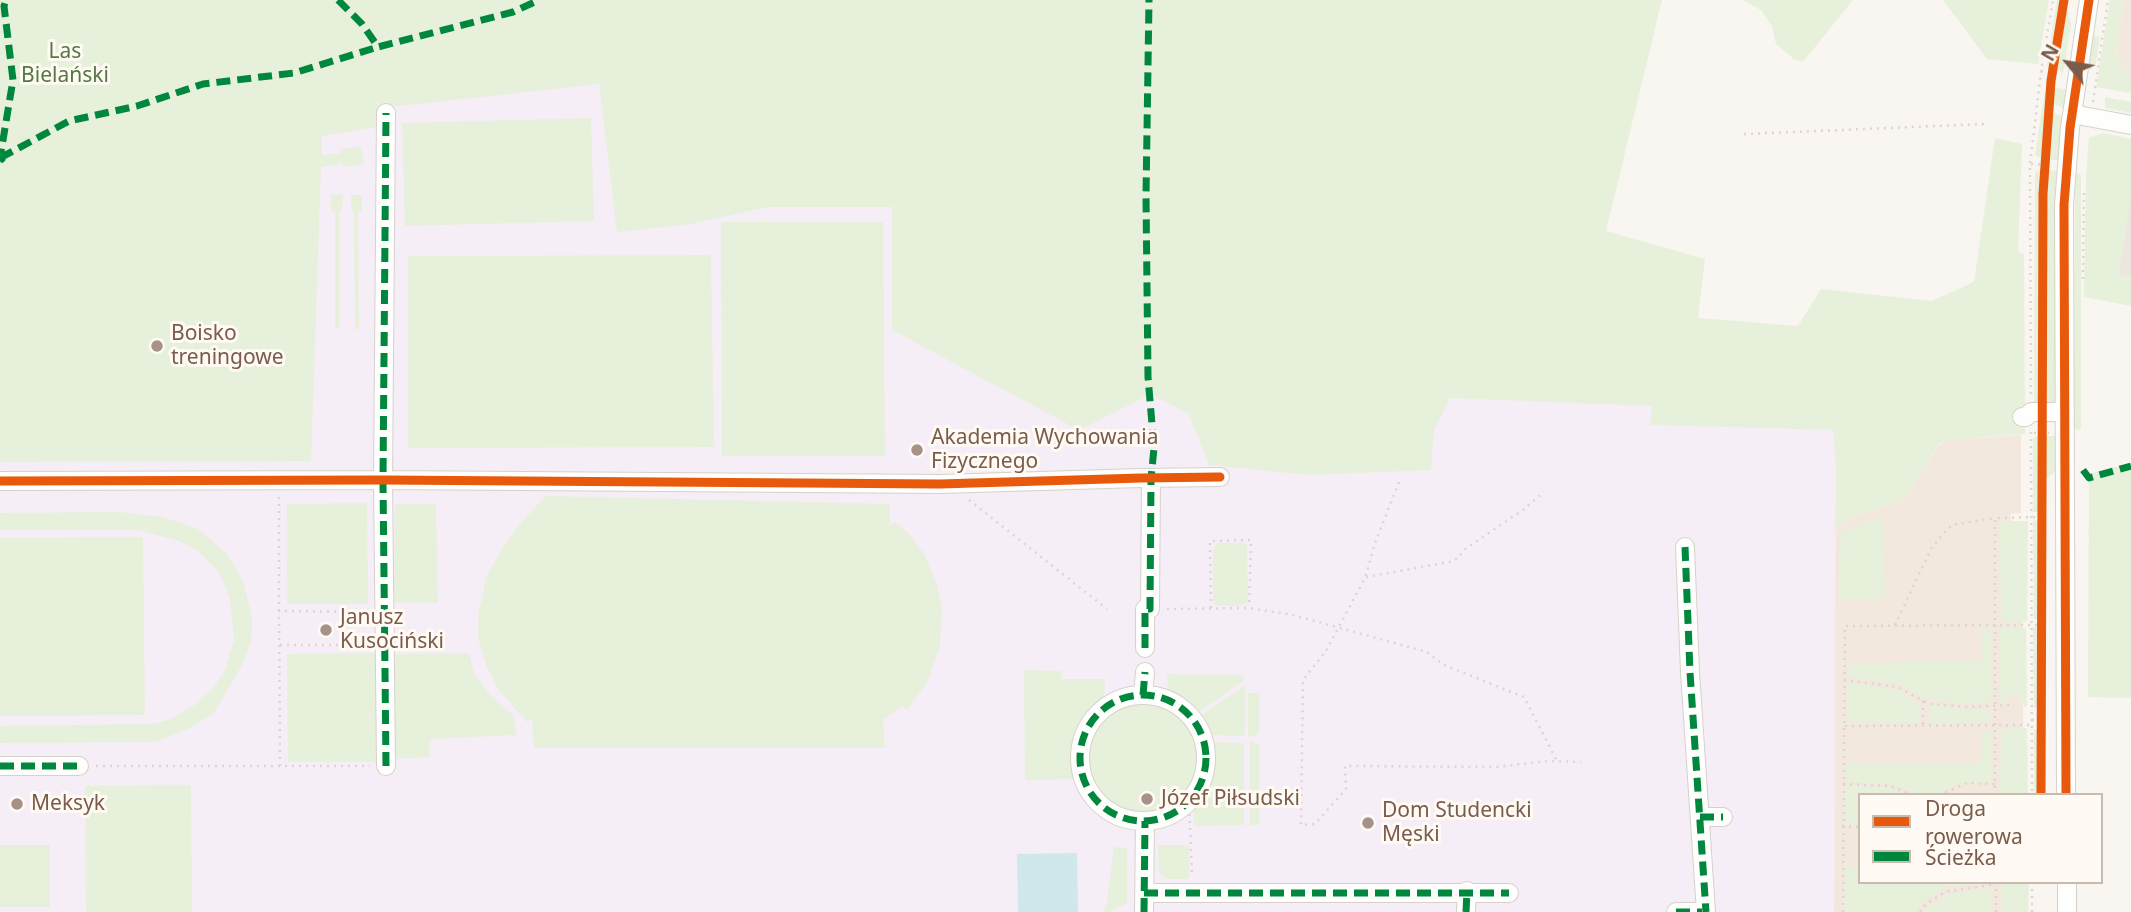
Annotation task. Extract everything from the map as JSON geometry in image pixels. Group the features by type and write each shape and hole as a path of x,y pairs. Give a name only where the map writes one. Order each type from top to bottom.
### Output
{"street":[{"path":"2066,793 2064,196 2071,114 2089,0"},
{"path":"386,113 383,480 386,765"},
{"path":"2071,114 2131,125"},
{"path":"2022,417 2031,412 2065,412"},
{"path":"0,481 383,480 949,484 1220,477"},
{"path":"1145,648 1145,609 1150,609 1150,479"},
{"path":"1676,912 1704,912 1685,547"},
{"path":"1143,695 1145,672"},
{"path":"1143,695 1165,698 1182,708 1195,722 1204,739 1207,759 1203,778 1189,800 1181,809 1164,818 1145,821 1122,818 1102,807 1088,790 1080,769 1081,746 1089,725 1104,708 1124,698 1143,695"},
{"path":"0,766 79,766"},
{"path":"1700,817 1723,817"},
{"path":"1144,912 1145,821"},
{"path":"2067,884 2067,912"},
{"path":"1466,912 1467,891"},
{"path":"1144,893 1509,893"}],"path":[{"path":"2090,117 2108,0"},
{"path":"2051,81 2054,61"},
{"path":"1744,134 1985,124"},
{"path":"2043,181 2045,153"},
{"path":"2083,281 2084,176"},
{"path":"2042,412 2042,444"},
{"path":"279,480 280,766"},
{"path":"1399,482 1375,543 1365,578 1326,650 1303,680 1301,825 1315,824 1346,789 1345,766 1496,767 1581,761"},
{"path":"949,484 1107,609"},
{"path":"1365,578 1450,562 1544,492"},
{"path":"2042,505 2043,531"},
{"path":"1895,625 1931,549 1952,526 1995,518 2043,517"},
{"path":"1995,518 1995,793"},
{"path":"1211,608 1210,541 1251,540 1249,608"},
{"path":"2041,793 2035,722 2042,570"},
{"path":"1150,609 1249,608 1293,615 1427,652 1444,665 1524,697 1557,761"},
{"path":"279,611 384,612"},
{"path":"1843,912 1845,626 2041,625"},
{"path":"280,645 384,645"},
{"path":"1844,680 1898,687 1923,701 1967,707 2012,705"},
{"path":"1923,701 1923,726"},
{"path":"2024,710 2032,710"},
{"path":"1845,726 1996,726 2035,722"},
{"path":"79,766 386,765"},
{"path":"1944,793 1967,783 1995,784"},
{"path":"1843,784 1891,786 1908,793"},
{"path":"1189,800 1192,881"},
{"path":"1842,827 1858,827"},
{"path":"1920,912 1926,904 1945,892 1990,884"},
{"path":"1996,884 1996,912"},
{"path":"2032,884 2032,912"},
{"path":"2038,884 2038,912"}],"shaded area":[{"path":"2124,0 2131,0 2131,81 2116,53"},
{"name":"Akademia Wychowania Fizycznego","path":"533,14 1652,406 1651,425 1833,430 1836,470 1834,912 0,912 0,173"},
{"path":"2131,165 2131,306 2103,249"},
{"path":"2021,435 2021,513 2011,514 2011,521 2021,521 2024,793 1858,793 1858,884 2024,884 2024,912 1834,912 1835,531 1850,518 1904,499 1939,445 1948,440"}],"green space":[{"name":"Las Bielański","path":"0,0 1662,0 1606,231 1705,259 1698,318 1798,326 1821,289 1932,301 1974,282 1995,138 2022,144 2018,252 2024,254 2025,434 1948,440 1939,444 1904,499 1850,518 1835,531 1836,470 1833,430 1650,425 1652,406 1450,398 1434,430 1431,470 1310,475 1209,465 1189,414 1151,394 1079,430 892,330 892,207 767,207 691,224 617,232 599,84 399,106 379,104 376,127 322,136 322,155 341,153 341,149 361,146 364,164 343,167 343,163 321,167 311,461 0,462"},
{"path":"1742,0 1853,0 1803,62 1794,59 1776,44 1772,26 1761,10"},
{"path":"1943,0 2049,0 2038,64 1987,59"},
{"path":"2057,0 2060,0 2049,70 2047,65"},
{"path":"2110,0 2124,0 2116,53 2131,81 2131,93 2096,87"},
{"path":"2067,8 2071,25 2063,73 2057,70"},
{"path":"2093,35 2100,37 2096,63 2091,70 2088,69"},
{"path":"2054,87 2066,90 2064,108 2053,104"},
{"path":"2047,90 2041,159 2035,155"},
{"path":"2105,97 2131,102 2131,113 2105,108"},
{"path":"2055,114 2062,116 2058,160 2048,160 2051,118"},
{"path":"591,118 594,221 405,226 402,123"},
{"path":"2103,133 2131,139 2131,197 2119,274 2131,277 2131,306 2084,297 2089,138"},
{"path":"2041,169 2040,403 2034,403 2035,172"},
{"path":"2048,170 2056,171 2057,401 2047,404"},
{"path":"2075,173 2081,175 2079,430 2074,429"},
{"path":"343,194 342,211 339,211 339,328 335,328 335,211 331,211 331,195"},
{"path":"351,195 362,195 362,211 358,212 359,329 355,329 354,212 351,211"},
{"path":"721,222 883,222 885,456 722,456"},
{"path":"711,255 714,447 408,448 408,256"},
{"path":"2038,436 2038,512 2033,512 2033,438"},
{"path":"2046,436 2057,436 2057,470 2045,480"},
{"path":"2131,463 2131,698 2088,697 2089,474"},
{"path":"546,496 890,504 890,526 895,522 908,533 924,554 936,582 942,609 940,644 928,681 907,710 902,706 883,720 885,748 534,748 532,718 527,722 499,690 487,668 478,638 478,616 487,575 500,552 518,526"},
{"path":"367,503 368,604 287,604 287,504"},
{"path":"395,504 436,504 438,603 394,602"},
{"path":"119,512 163,517 198,529 227,554 243,581 252,618 251,642 242,665 213,714 188,729 156,742 0,743 0,726 154,724 171,719 196,704 214,687 225,670 234,641 230,598 219,572 198,551 180,541 137,530 0,530 0,513"},
{"path":"1883,516 1885,598 1839,600 1841,533"},
{"path":"2038,520 2037,619 2034,620 2033,521"},
{"path":"2028,521 2027,621 2001,620 2000,523"},
{"path":"143,537 145,715 0,716 0,538"},
{"path":"1217,543 1244,543 1247,546 1248,602 1241,606 1218,606 1213,600 1213,551"},
{"path":"2033,627 2037,627 2038,707 2034,708"},
{"path":"2026,628 2027,707 2024,707 2023,701 2018,701 2018,695 2009,695 2009,702 2000,702 2000,630"},
{"path":"1982,630 1991,633 1991,701 1967,704 1949,702 1922,697 1900,684 1848,677 1847,663 1982,661"},
{"path":"376,653 377,762 288,762 287,654"},
{"path":"469,653 474,674 492,697 514,716 516,735 430,739 429,757 393,759 393,654"},
{"path":"1024,670 1061,671 1061,679 1105,679 1104,702 1083,724 1076,739 1072,756 1074,779 1025,780"},
{"path":"1167,674 1244,675 1244,680 1196,714 1168,693"},
{"path":"1846,684 1899,690 1918,703 1920,723 1848,722"},
{"path":"1245,685 1243,736 1209,735 1198,718"},
{"path":"1248,693 1259,693 1259,733 1255,733 1255,736 1248,736"},
{"path":"1142,701 1163,706 1181,718 1193,736 1198,757 1193,778 1181,796 1163,808 1142,813 1121,808 1103,796 1091,778 1086,757 1091,736 1103,718 1121,706"},
{"path":"1933,704 1966,710 1990,709 1990,721 1930,724 1929,709"},
{"path":"2027,728 2028,793 2000,793 2003,729"},
{"path":"2034,730 2038,730 2038,793 2034,793"},
{"path":"1981,732 1991,732 1992,779 1987,782 1959,783 1941,793 1913,793 1889,784 1849,782 1846,780 1845,764 1849,763 1981,764"},
{"path":"1250,741 1259,744 1259,825 1250,825"},
{"path":"1210,742 1244,743 1244,825 1194,826 1193,806 1201,797 1210,773"},
{"path":"191,785 192,912 86,912 85,786"},
{"path":"1849,786 1890,787 1905,793 1858,793 1858,825 1844,822 1845,790"},
{"path":"0,845 50,845 50,907 0,907"},
{"path":"1158,845 1189,845 1189,879 1167,879 1162,876 1159,872"},
{"path":"1114,847 1127,848 1127,903 1110,912 1103,912 1107,903"},
{"path":"1844,867 1858,867 1858,884 1969,884 1944,888 1924,901 1916,912 1845,912"},
{"path":"2001,884 2029,884 2028,912 2001,912"},
{"path":"1990,887 1991,912 1924,912 1946,895"}],"water":[{"path":"1077,853 1078,912 1018,912 1017,854"}],"marked path":[{"path":"0,160 13,80 4,6 6,0"},
{"path":"338,0 362,24 378,47 513,12 539,0"},
{"path":"1145,648 1145,609 1150,609 1151,479 1154,448 1148,377 1146,196 1149,0"},
{"path":"0,158 69,121 137,106 203,84 294,73 378,47"},
{"path":"386,113 383,480 386,766"},
{"path":"2083,470 2089,478 2131,466"},
{"path":"1685,547 1690,672 1706,912"},
{"path":"1143,695 1145,672"},
{"path":"1143,695 1167,700 1187,714 1201,734 1206,758 1201,782 1187,802 1167,816 1143,821 1119,816 1099,802 1085,782 1080,758 1085,734 1099,714 1119,700 1143,695"},
{"path":"0,766 79,766"},
{"path":"1700,817 1723,817"},
{"path":"1144,912 1145,821"},
{"path":"1466,912 1467,891"},
{"path":"1144,893 1509,893"},
{"path":"1676,912 1702,912"}],"cycle path":[{"path":"2041,793 2043,194 2051,81 2064,0"},
{"path":"2066,793 2064,205 2070,128 2089,0"},
{"path":"0,481 383,480 940,484 1220,477"}],"place":[{"name":"Boisko treningowe","path":"157,346"},
{"name":"Akademia Wychowania Fizycznego","path":"917,450"},
{"name":"Janusz Kusociński","path":"326,630"},
{"name":"Józef Piłsudski","path":"1147,799"},
{"name":"Meksyk","path":"17,804"},
{"name":"Dom Studencki Męski","path":"1368,823"}]}
